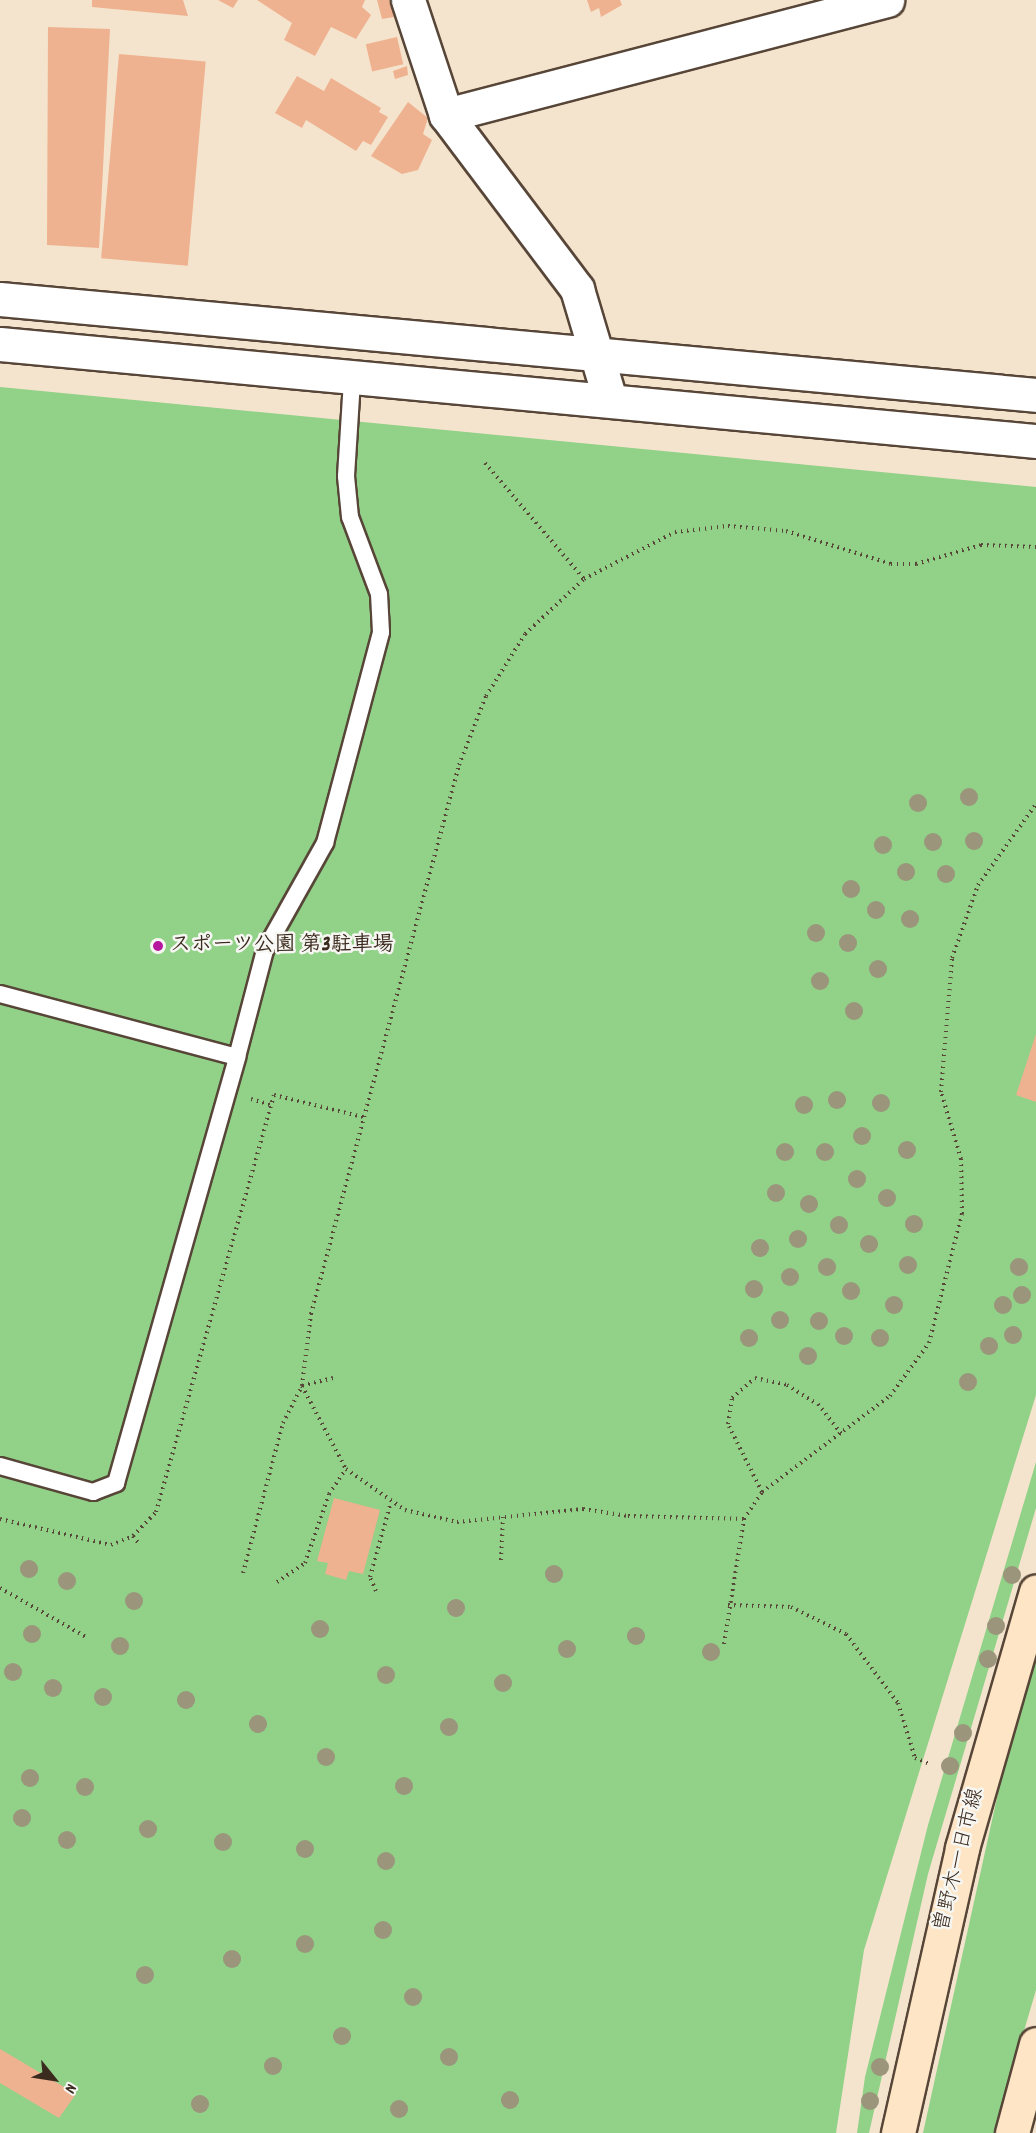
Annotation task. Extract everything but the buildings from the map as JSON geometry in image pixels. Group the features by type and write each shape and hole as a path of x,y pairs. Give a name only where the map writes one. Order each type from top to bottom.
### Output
{"main road":[{"name":"曽野木一日市線","path":"898,2133 912,2061 962,1848 1036,1591"},
{"path":"1012,2133 1036,2044"}],"street":[{"path":"408,0 446,115 577,289 610,400"},
{"path":"446,115 887,0"},
{"path":"0,299 1036,395"},
{"path":"0,344 352,380 610,400 1036,441"}],"lane":[{"path":"0,1466 93,1492 105,1491 123,1471 265,950 325,843 381,632 379,594 350,517 346,476 352,380"},
{"path":"0,994 237,1057"}],"path":[{"path":"485,463 584,579"},
{"path":"243,1573 283,1423 302,1386 311,1314 470,729 525,634 584,579 644,543 700,528 786,531 891,564 916,564 981,545 1036,548"},
{"path":"724,1644 728,1605 744,1519 762,1492 843,1436 890,1396 929,1343 952,1270 962,1214 961,1158 943,1102 940,1059 952,958 978,885 1036,804"},
{"path":"274,1095 363,1117"},
{"path":"302,1386 333,1378"},
{"path":"762,1492 728,1424 732,1398 755,1378 787,1385 819,1404 843,1436"},
{"path":"302,1386 346,1469 391,1502 457,1522 582,1509 628,1516 744,1519"},
{"path":"277,1582 305,1563 329,1494 346,1469"},
{"path":"376,1591 370,1577 391,1502"},
{"path":"501,1560 503,1517"},
{"path":"133,1536 139,1544"},
{"path":"0,1588 88,1638"},
{"path":"728,1605 790,1607 846,1634 898,1703 915,1758 930,1764"}],"green space":[{"path":"0,387 1036,487 1036,1395 864,1950 836,2133 0,2133"},
{"path":"1036,1462 1036,1508 928,1874 869,2133 857,2133 865,2077 928,1825"},
{"path":"1036,1645 1036,1990 994,2133 923,2133 1017,1707"}],"place":[{"name":"スポーツ公園 第3駐車場","path":"158,946"}]}
